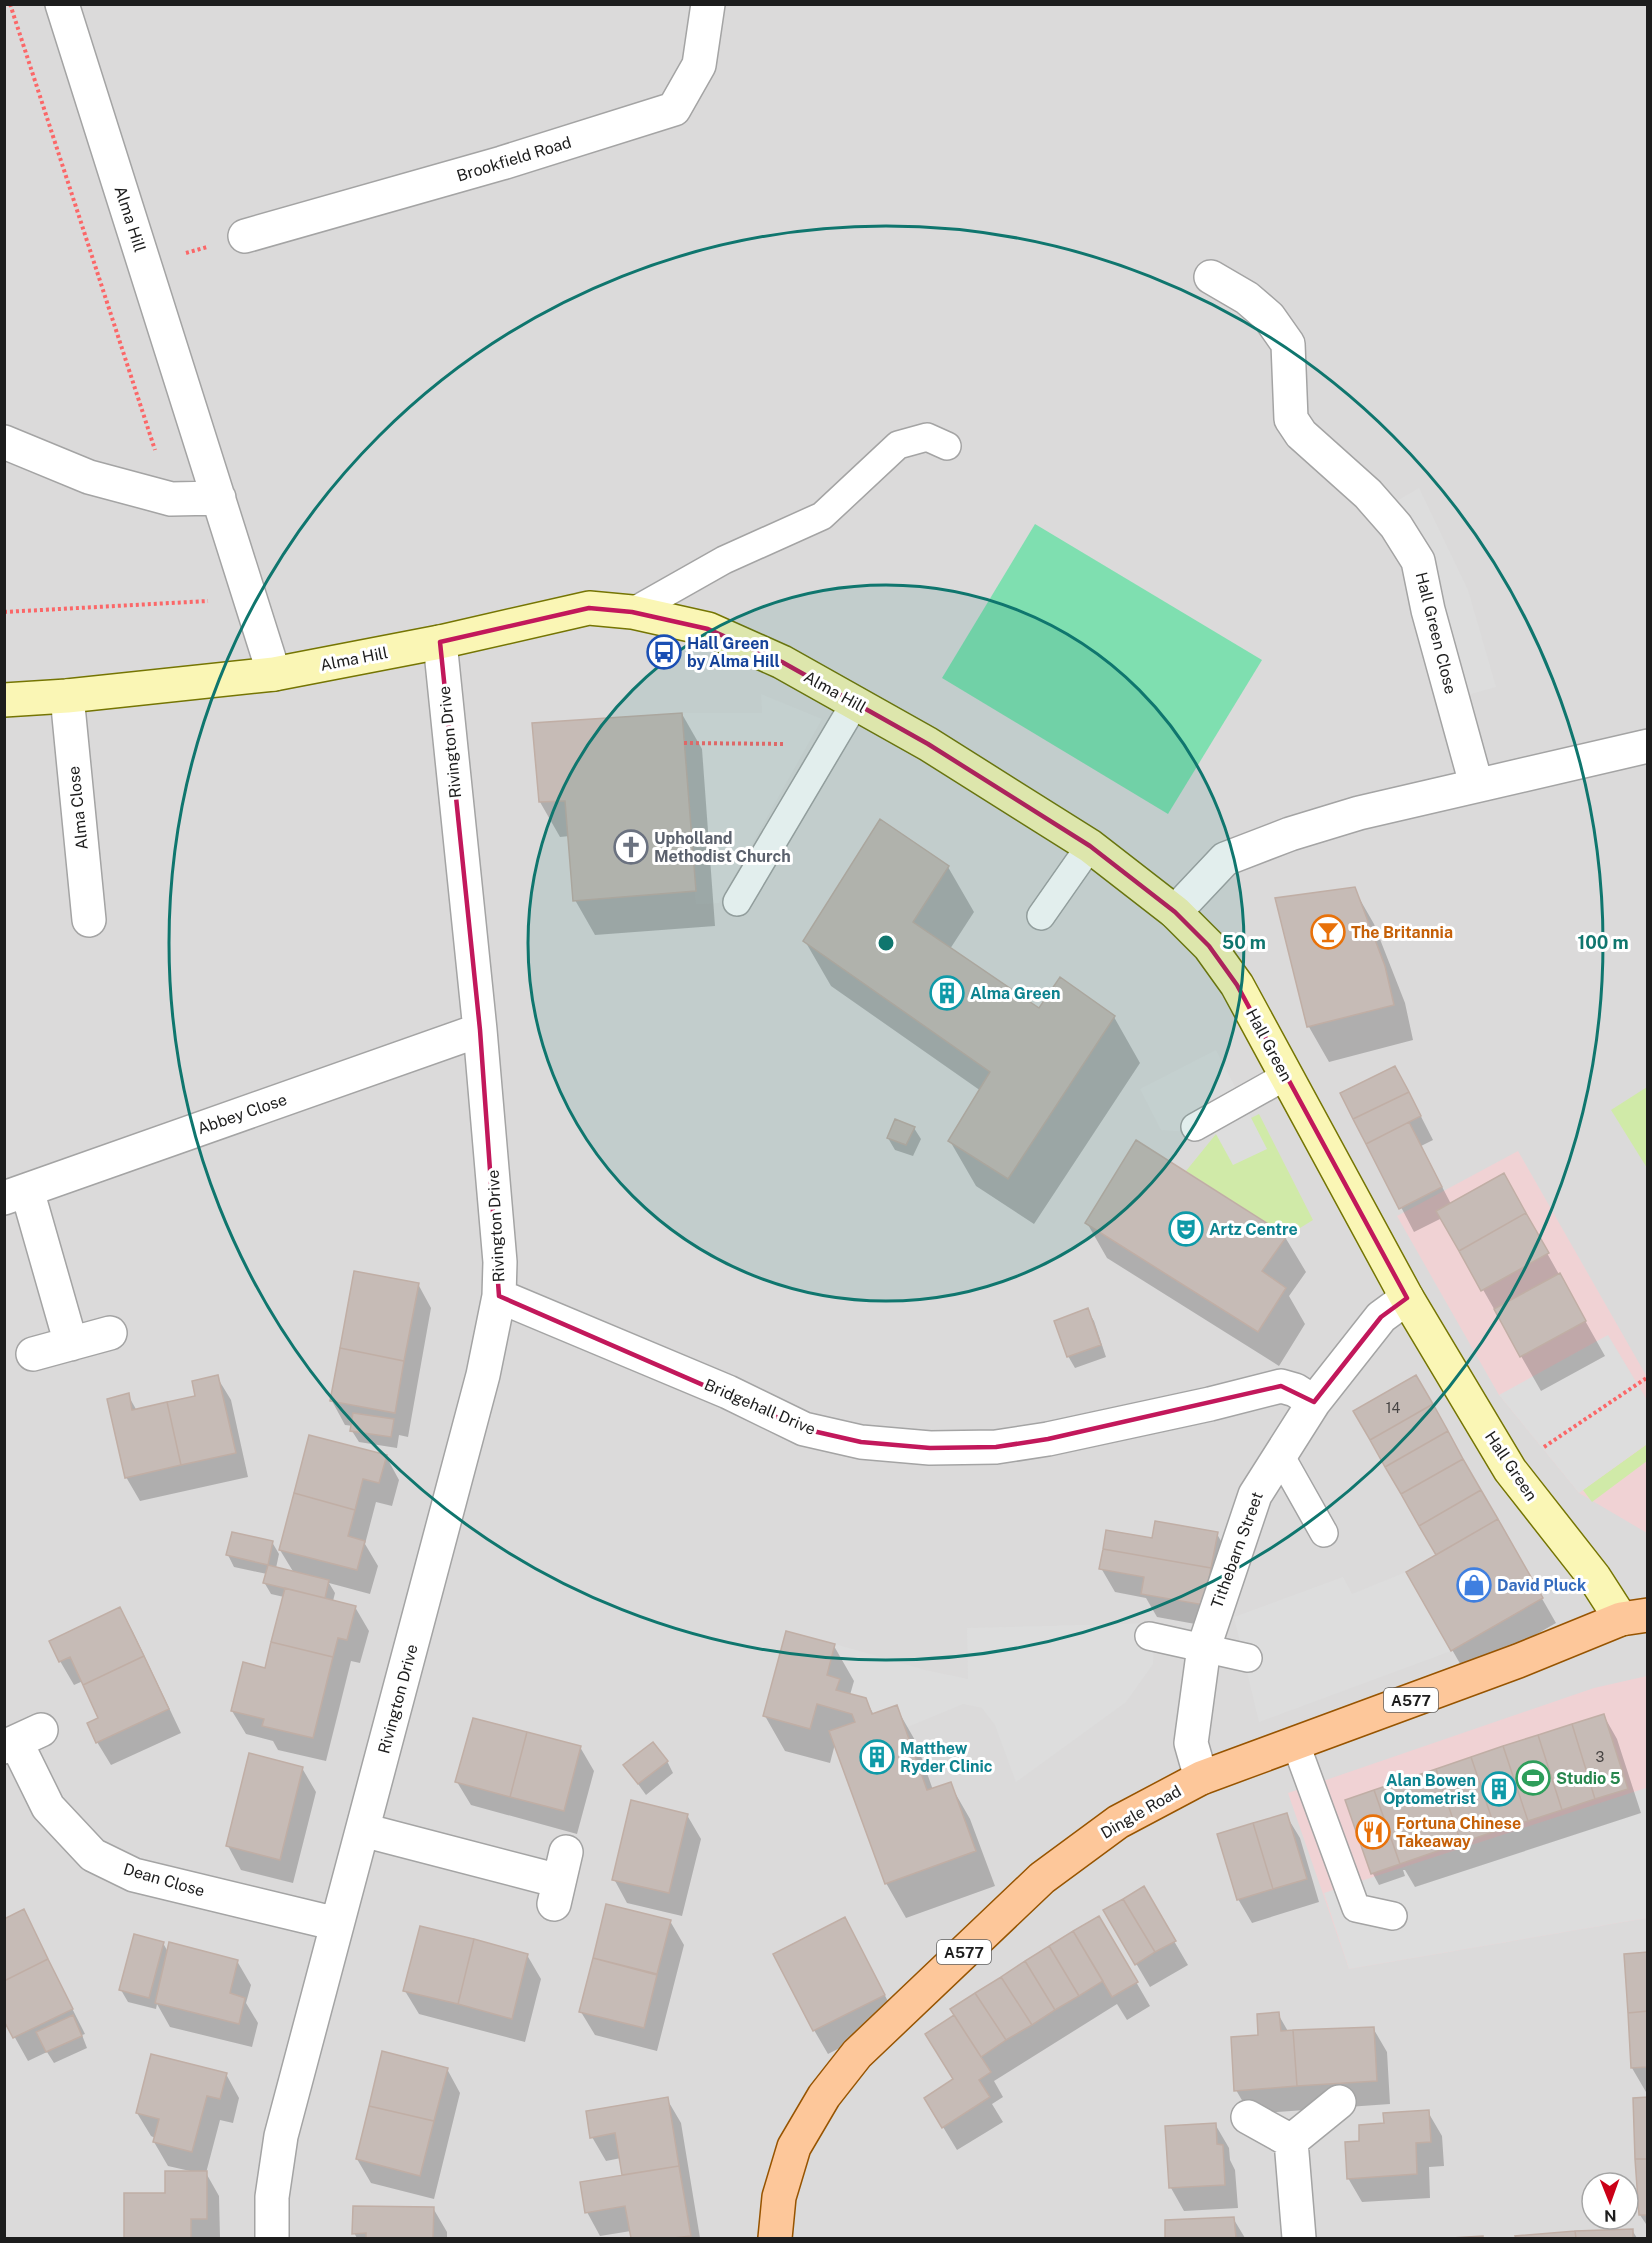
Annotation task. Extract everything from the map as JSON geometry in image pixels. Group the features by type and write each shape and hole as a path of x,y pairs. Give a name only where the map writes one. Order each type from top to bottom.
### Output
{"main road":[{"name":"Dingle Road","path":"775,2238 779,2197 794,2147 824,2096 856,2054 1042,1878 1118,1822 1201,1778 1634,1617"}],"street":[{"name":"Alma Hill","path":"62,4 274,674"},
{"name":"Brookfield Road","path":"246,236 502,163 674,109 699,65 708,4"},
{"name":"Hall Green Close","path":"1211,277 1247,298 1269,317 1288,344 1291,419 1301,434 1368,494 1396,526 1418,561 1428,610 1476,784"},
{"path":"4,441 89,477 171,499 219,498"},
{"name":"Alma Hill","path":"4,700 67,696 274,674 440,642 589,608 632,612 708,628 782,662 928,744 1090,846 1175,912"},
{"name":"Rivington Drive","path":"272,2238 272,2198 282,2136 483,1375 499,1296 500,1262 480,1030 440,642"},
{"name":"Alma Close","path":"67,696 89,920"},
{"path":"1175,912 1225,859 1290,834 1344,817 1476,784 1647,746"},
{"name":"Hall Green","path":"1175,912 1209,946 1237,985 1407,1298 1510,1470 1594,1577 1634,1617"},
{"name":"Abbey Close","path":"16,1194 480,1030"},
{"path":"16,1194 71,1344"},
{"name":"Bridgehall Drive","path":"499,1296 728,1392 804,1430 861,1442 930,1448 996,1447 1048,1439 1210,1404 1281,1386 1295,1390 1314,1402"},
{"name":"Tithebarn Street","path":"1201,1778 1191,1743 1204,1647 1255,1495 1314,1402 1381,1317 1407,1298"},
{"path":"33,1354 110,1333"},
{"name":"Dean Close","path":"21,1740 48,1807 93,1855 134,1875 337,1924"},
{"path":"363,1830 560,1879"},
{"path":"1292,2141 1339,2102"},
{"path":"1248,2117 1292,2141"},
{"path":"1292,2141 1299,2238"}],"lane":[{"path":"632,612 723,560 822,516 898,445 927,437 947,446"},
{"path":"737,902 855,703"},
{"path":"1041,916 1090,846"},
{"path":"1195,1127 1286,1076"},
{"path":"1280,1455 1324,1533"},
{"path":"1149,1636 1248,1658"},
{"path":"1295,1742 1356,1908 1393,1916"}],"path":[{"path":"10,4 171,499"},
{"path":"145,265 246,236"},
{"path":"4,612 251,598"},
{"path":"684,743 829,744"},
{"path":"1510,1470 1647,1377"}],"highlighted area":[{"path":"589,608 632,612 708,629 782,662 928,744 1090,846 1175,912 1209,946 1237,985 1407,1298 1381,1317 1314,1402 1281,1386 1048,1439 996,1447 930,1448 861,1442 804,1429 499,1296 480,1030 440,642"}],"shaded area":[{"path":"5,5 1647,5 1647,2238 5,2238"},
{"path":"1419,488 1468,590 1496,687 1467,695 1390,505"},
{"path":"761,694 822,719 719,903 696,904 682,713 762,713"},
{"path":"1216,1050 1267,1149 1233,1165 1216,1134 1161,1130 1140,1089"},
{"path":"1518,1151 1647,1377 1647,1533 1579,1493 1499,1395 1397,1216"},
{"path":"1608,1335 1647,1400 1647,1444 1579,1493 1499,1395"},
{"path":"1406,1572 1451,1651 1259,1722 1234,1617 1343,1577 1352,1594"},
{"path":"1155,1623 1153,1664 1126,1702 1016,1782 995,1725 982,1708 963,1704 905,1728 872,1714 866,1698 836,1690 839,1679 827,1675 835,1644 925,1670 968,1679 967,1628"},
{"path":"1647,1676 1647,1918 1349,1969 1288,1793 1594,1688"},
{"path":"1646,1788 1648,1798 1647,1918 1349,1969 1324,1893"}],"green space":[{"path":"1035,524 1262,660 1168,814 942,678"},
{"path":"1647,1087 1647,1168 1611,1110"},
{"path":"1259,1114 1313,1220 1287,1236 1186,1171 1216,1134 1266,1149 1251,1118"},
{"path":"1646,1445 1647,1461 1592,1502 1583,1490"}],"building":[{"name":"Upholland Methodist Church","path":"682,713 696,891 573,901 565,801 539,802 532,723"},
{"name":"Alma Green","path":"880,819 949,866 913,922 1039,1008 1060,977 1115,1016 1008,1179 948,1141 990,1072 803,941"},
{"name":"The Britannia","path":"1355,887 1385,966 1394,1005 1307,1027 1275,898"},
{"path":"1395,1066 1409,1092 1353,1119 1340,1093"},
{"path":"1409,1092 1421,1116 1366,1144 1353,1119"},
{"path":"895,1119 915,1127 906,1145 887,1138"},
{"path":"1409,1122 1442,1187 1399,1209 1366,1144"},
{"name":"Artz Centre","path":"1136,1140 1287,1236 1262,1271 1286,1288 1258,1332 1085,1223"},
{"path":"1504,1173 1526,1213 1459,1251 1436,1211"},
{"path":"1526,1213 1549,1253 1481,1291 1459,1251"},
{"path":"354,1271 419,1283 404,1361 340,1348"},
{"path":"1560,1273 1586,1321 1520,1357 1494,1309"},
{"path":"1088,1308 1101,1345 1067,1357 1054,1321"},
{"path":"340,1348 404,1361 395,1413 330,1401"},
{"path":"218,1375 236,1453 181,1465 167,1402 195,1396 192,1381"},
{"path":"1416,1375 1433,1404 1370,1440 1353,1411"},
{"path":"129,1393 132,1410 167,1402 181,1465 125,1478 107,1399"},
{"path":"1433,1404 1448,1431 1385,1467 1370,1440"},
{"path":"353,1413 394,1419 391,1437 350,1431"},
{"path":"1448,1431 1463,1459 1401,1494 1385,1467"},
{"path":"309,1435 387,1455 379,1483 363,1479 355,1510 294,1493"},
{"path":"1463,1459 1481,1490 1419,1526 1401,1494"},
{"path":"1481,1490 1498,1519 1436,1555 1419,1526"},
{"path":"294,1493 355,1510 348,1536 365,1541 357,1570 279,1550"},
{"name":"David Pluck","path":"1498,1519 1543,1598 1451,1651 1406,1572"},
{"path":"1155,1521 1218,1532 1211,1568 1103,1549 1106,1530 1152,1538"},
{"path":"232,1532 273,1541 268,1565 226,1555"},
{"path":"1103,1549 1211,1568 1204,1605 1141,1594 1144,1577 1099,1569"},
{"path":"268,1565 329,1580 325,1598 263,1583"},
{"path":"285,1588 356,1606 347,1640 338,1638 333,1657 271,1642"},
{"path":"120,1607 144,1656 83,1685 70,1657 59,1662 49,1641"},
{"name":"Matthew Ryder Clinic","path":"786,1631 835,1644 827,1675 840,1679 836,1690 866,1698 872,1714 897,1705 927,1790 951,1782 976,1851 885,1884 829,1731 855,1722 852,1714 817,1704 810,1729 763,1716"},
{"path":"271,1642 333,1657 313,1738 262,1726 264,1719 231,1711 243,1662 265,1668"},
{"path":"144,1656 169,1709 96,1743 87,1723 98,1718 83,1685"},
{"path":"1604,1714 1628,1789 1595,1799 1572,1724"},
{"path":"473,1718 527,1732 510,1797 455,1782"},
{"path":"1572,1724 1595,1799 1562,1810 1538,1735"},
{"path":"527,1732 581,1746 564,1811 510,1797"},
{"name":"Studio 5","path":"1538,1735 1562,1810 1528,1821 1503,1746"},
{"path":"653,1742 668,1761 638,1784 623,1765"},
{"name":"Alan Bowen Optometrist","path":"1503,1746 1528,1821 1496,1831 1471,1757"},
{"path":"249,1753 303,1767 280,1860 226,1846"},
{"path":"1471,1757 1496,1831 1461,1843 1436,1769"},
{"path":"1436,1769 1461,1843 1400,1864 1374,1790"},
{"name":"Fortuna Chinese Takeaway","path":"1374,1790 1400,1864 1371,1874 1345,1800"},
{"path":"631,1800 688,1814 669,1893 612,1880"},
{"path":"1287,1813 1307,1879 1273,1889 1253,1823"},
{"path":"1253,1823 1273,1889 1237,1900 1217,1834"},
{"path":"1144,1886 1176,1941 1155,1952 1123,1899"},
{"path":"1123,1899 1155,1952 1135,1965 1103,1910"},
{"path":"606,1904 671,1920 657,1974 593,1958"},
{"path":"24,1909 48,1959 4,1981 4,1919"},
{"path":"1099,1916 1138,1982 1112,1997 1073,1931"},
{"path":"845,1917 885,1995 813,2031 773,1954"},
{"path":"420,1926 474,1939 458,2004 403,1991"},
{"path":"1073,1931 1103,1981 1079,1996 1049,1946"},
{"path":"134,1934 164,1942 149,1998 119,1990"},
{"path":"474,1939 528,1954 512,2019 458,2004"},
{"path":"169,1942 238,1960 230,1993 245,1998 239,2024 155,2003"},
{"path":"1049,1946 1079,1996 1055,2010 1025,1961"},
{"path":"1648,1952 1648,2011 1628,2013 1624,1954"},
{"path":"593,1958 657,1975 644,2028 579,2012"},
{"path":"48,1959 73,2009 13,2038 4,2021 4,1981"},
{"path":"1025,1961 1055,2010 1032,2025 1001,1977"},
{"path":"1001,1977 1032,2025 1006,2040 975,1993"},
{"path":"975,1993 1006,2040 981,2057 950,2009"},
{"path":"1648,2011 1648,2067 1631,2068 1628,2013"},
{"path":"1279,2012 1281,2031 1293,2030 1297,2086 1234,2091 1231,2037 1258,2035 1257,2014"},
{"path":"73,2015 82,2036 46,2052 36,2032"},
{"path":"954,2015 991,2072 979,2080 990,2097 942,2128 924,2098 953,2079 925,2034"},
{"path":"1374,2027 1377,2081 1297,2086 1293,2030"},
{"path":"382,2051 448,2068 434,2121 369,2106"},
{"path":"151,2054 227,2073 220,2099 207,2096 192,2152 153,2142 159,2119 136,2113"},
{"path":"668,2097 679,2166 622,2175 615,2133 590,2138 586,2111"},
{"path":"1648,2097 1648,2159 1635,2159 1633,2098"},
{"path":"369,2106 434,2121 420,2176 356,2159"},
{"path":"1429,2110 1431,2142 1416,2143 1417,2174 1347,2179 1345,2142 1359,2141 1359,2125 1384,2123 1383,2113"},
{"path":"1216,2123 1217,2144 1223,2145 1225,2185 1169,2188 1165,2126"},
{"path":"1635,2159 1648,2159 1648,2215 1640,2215 1640,2171 1636,2171"},
{"path":"679,2166 691,2236 631,2238 625,2206 585,2213 580,2182"},
{"path":"165,2171 207,2171 207,2219 191,2219 191,2238 124,2238 124,2193 165,2193"},
{"path":"353,2206 434,2207 433,2238 366,2238 366,2233 352,2234"},
{"path":"1234,2217 1236,2238 1165,2238 1165,2220"},
{"path":"1575,2231 1633,2231 1633,2238 1576,2238"},
{"path":"1575,2231 1576,2238 1516,2238 1515,2236"},
{"path":"1483,2236 1483,2238 1451,2238"}],"place":[{"name":"Hall Green by Alma Hill","path":"664,652"},
{"name":"Upholland Methodist Church","path":"631,847"},
{"name":"The Britannia","path":"1328,932"},
{"name":"Alma Green","path":"947,993"},
{"name":"Artz Centre","path":"1186,1229"},
{"name":"David Pluck","path":"1474,1585"},
{"name":"Matthew Ryder Clinic","path":"877,1757"},
{"name":"Studio 5","path":"1533,1778"},
{"name":"Alan Bowen Optometrist","path":"1499,1789"},
{"name":"Fortuna Chinese Takeaway","path":"1373,1832"}]}
